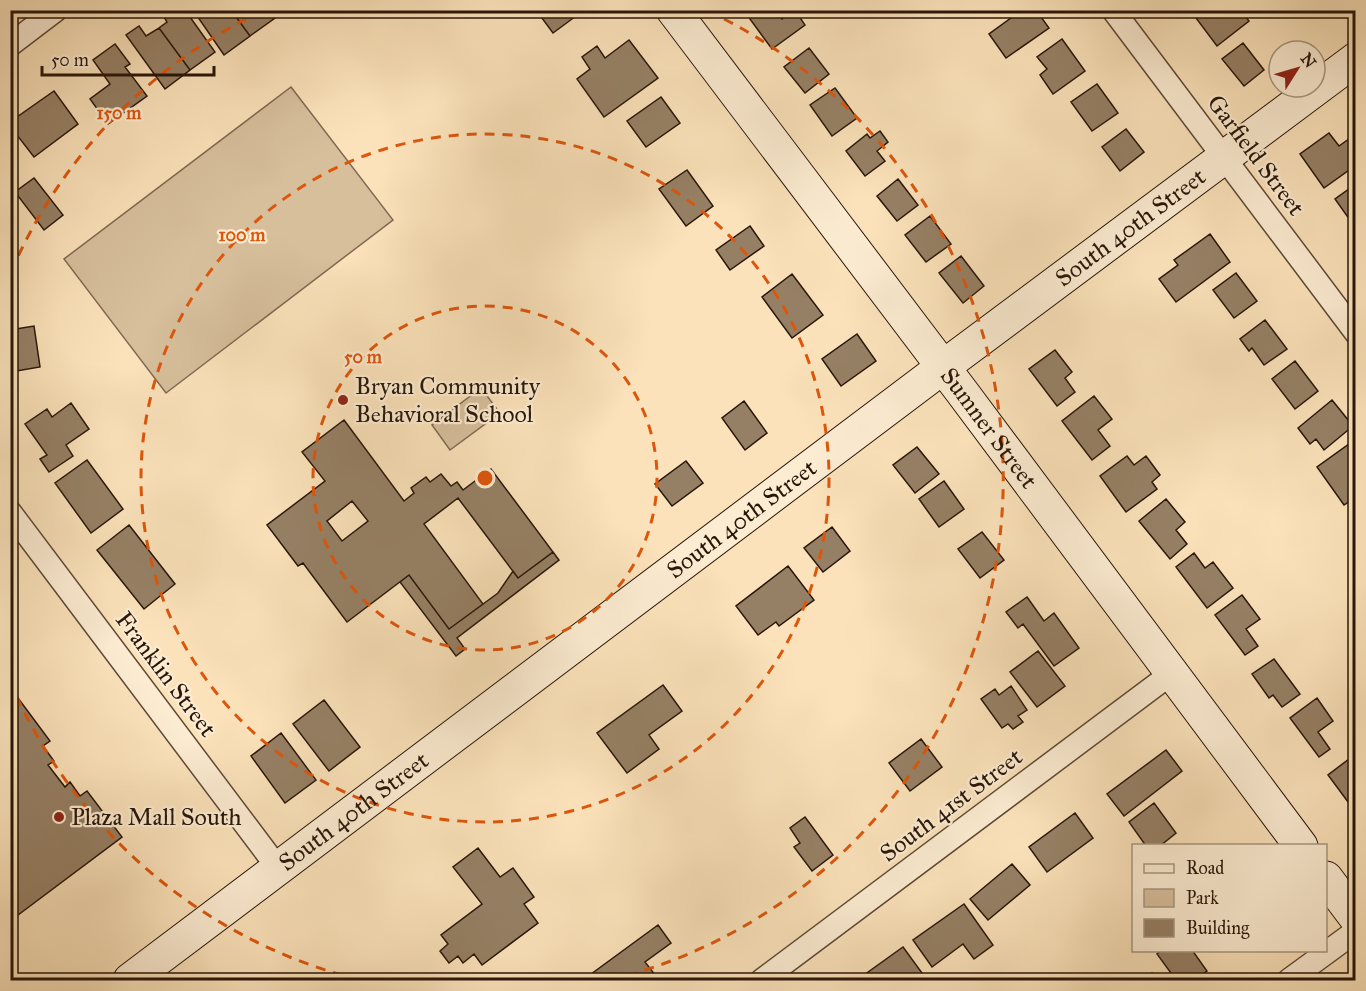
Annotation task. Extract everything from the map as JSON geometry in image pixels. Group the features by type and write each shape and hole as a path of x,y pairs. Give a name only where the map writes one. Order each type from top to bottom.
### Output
{"main road":[{"name":"Sumner Street","path":"673,10 1300,844"},
{"name":"South 40th Street","path":"130,981 943,367 1356,59"},
{"path":"1327,879 1356,918"}],"street":[{"path":"10,45 56,10"},
{"name":"Garfield Street","path":"1113,10 1356,333"},
{"name":"Franklin Street","path":"10,512 278,868"},
{"name":"South 41st Street","path":"762,981 1172,673"},
{"path":"1289,981 1356,931"}],"green space":[{"path":"291,87 393,220 166,393 64,259"},
{"path":"481,388 500,413 450,450 432,425"}],"building":[{"path":"160,10 185,10 215,52 190,70 159,28 167,22"},
{"path":"193,10 231,10 250,36 224,55"},
{"path":"231,10 269,10 275,18 250,36"},
{"path":"536,10 584,10 553,33"},
{"path":"754,10 775,10 782,19 795,10 805,25 772,49 747,15"},
{"path":"1022,10 1036,10 1049,28 1006,58 989,34"},
{"path":"1190,10 1241,10 1249,21 1217,46"},
{"path":"139,26 146,36 159,28 190,70 165,89 126,35"},
{"path":"1062,39 1085,71 1053,94 1040,75 1047,69 1037,57"},
{"path":"629,40 658,78 604,117 577,79 590,69 582,57 597,46 605,58"},
{"path":"1243,43 1264,70 1244,86 1222,59"},
{"path":"115,44 130,64 125,67 147,96 108,124 90,99 110,84 93,60"},
{"path":"809,48 829,74 805,93 784,67"},
{"path":"1097,84 1118,113 1092,131 1071,102"},
{"path":"835,88 857,118 832,136 810,105"},
{"path":"54,91 78,124 34,157 10,126 10,122"},
{"path":"661,97 680,123 646,147 627,121"},
{"path":"1126,129 1144,152 1120,171 1102,147"},
{"path":"880,131 888,142 877,151 885,161 865,176 846,151 867,134 870,138"},
{"path":"1329,133 1339,146 1356,134 1356,165 1324,188 1300,154"},
{"path":"687,170 713,206 686,226 659,189"},
{"path":"34,178 63,215 44,230 15,192"},
{"path":"898,179 918,205 897,221 877,196"},
{"path":"1356,184 1356,220 1352,223 1335,199"},
{"path":"930,216 951,244 926,262 905,235"},
{"path":"750,226 764,246 730,270 716,250"},
{"path":"1210,234 1230,262 1176,302 1159,279 1178,265 1174,260"},
{"path":"961,256 984,286 963,303 939,273"},
{"path":"1236,273 1257,301 1234,318 1213,290"},
{"path":"792,274 823,315 792,338 762,297"},
{"path":"1265,320 1287,349 1264,365 1252,348 1249,351 1240,339"},
{"path":"34,326 40,367 10,372 10,330"},
{"path":"857,334 876,361 841,386 822,359"},
{"path":"1055,350 1072,372 1065,378 1075,392 1057,406 1029,369"},
{"path":"1295,361 1318,391 1295,409 1272,379"},
{"path":"1094,396 1112,419 1098,430 1110,446 1092,460 1062,421"},
{"path":"1332,400 1353,426 1324,450 1316,439 1310,444 1298,428"},
{"path":"744,401 767,433 745,450 722,418"},
{"path":"71,403 89,429 66,445 73,456 49,472 40,459 47,455 25,424 47,409 52,417"},
{"name":"Bryan Community Behavioral School","path":"344,420 404,501 414,493 411,488 426,477 430,482 441,474 451,486 457,482 463,490 491,469 553,552 518,578 458,498 424,524 483,604 449,629 409,575 347,622 303,563 298,566 267,525 325,481 302,452","holes":["352,501 368,521 342,541 327,521"]},
{"path":"1356,439 1356,497 1344,505 1317,467"},
{"path":"917,447 939,474 915,493 893,465"},
{"path":"1127,456 1134,465 1146,456 1160,475 1152,482 1157,489 1126,512 1100,476"},
{"path":"87,460 123,509 91,533 55,483"},
{"path":"686,461 703,483 672,506 655,484"},
{"path":"944,481 964,509 939,527 919,499"},
{"path":"1166,499 1185,522 1176,530 1187,544 1170,559 1139,521"},
{"path":"129,525 175,584 144,609 97,550"},
{"path":"832,527 850,551 823,572 804,548"},
{"path":"982,532 1004,560 980,578 958,549"},
{"path":"553,552 559,560 457,638 465,649 456,656 400,582 409,575 449,629 498,593 513,571 518,578"},
{"path":"1194,553 1205,568 1213,562 1233,588 1207,608 1176,567"},
{"path":"788,566 814,600 779,626 776,622 758,635 736,606"},
{"path":"1242,595 1260,619 1246,629 1258,646 1245,655 1215,615"},
{"path":"1027,597 1044,621 1054,613 1079,648 1054,666 1023,624 1018,628 1006,612"},
{"path":"1038,651 1065,686 1037,707 1010,672"},
{"path":"1274,659 1300,694 1282,707 1273,695 1269,698 1252,674"},
{"path":"663,685 682,711 649,735 659,749 627,773 597,733"},
{"path":"1011,686 1027,710 1018,716 1023,722 1013,729 1008,724 1002,728 981,699 995,689 999,695"},
{"name":"Plaza Mall South","path":"15,694 50,741 43,746 54,761 48,765 65,787 70,782 80,796 87,791 122,837 10,921 10,697"},
{"path":"1317,698 1333,721 1318,732 1330,749 1319,757 1290,718"},
{"path":"324,700 360,747 329,771 293,724"},
{"path":"281,733 316,780 285,803 251,756"},
{"path":"921,739 942,767 910,791 889,763"},
{"path":"1166,750 1182,771 1124,816 1107,794"},
{"path":"1349,759 1356,768 1356,809 1354,810 1328,775"},
{"path":"1154,803 1176,833 1162,844 1145,844 1129,822"},
{"path":"1075,813 1093,838 1047,872 1029,847"},
{"path":"805,817 833,855 812,871 794,847 800,843 790,828"},
{"path":"478,848 500,877 513,868 534,897 524,904 538,923 482,965 474,954 463,963 458,956 449,963 440,951 448,944 441,935 482,904 453,867"},
{"path":"1012,864 1030,885 988,920 970,899"},
{"path":"964,904 993,945 974,959 963,944 932,967 913,940"},
{"path":"658,925 671,943 645,962 659,980 583,980"},
{"path":"903,947 922,973 911,980 857,980"},
{"path":"1160,952 1193,952 1207,971 1194,980 1176,980 1157,954"},
{"path":"1152,973 1157,980 1141,980"}],"place":[{"name":"Bryan Community Behavioral School","path":"343,400"},
{"name":"Plaza Mall South","path":"59,817"}]}
